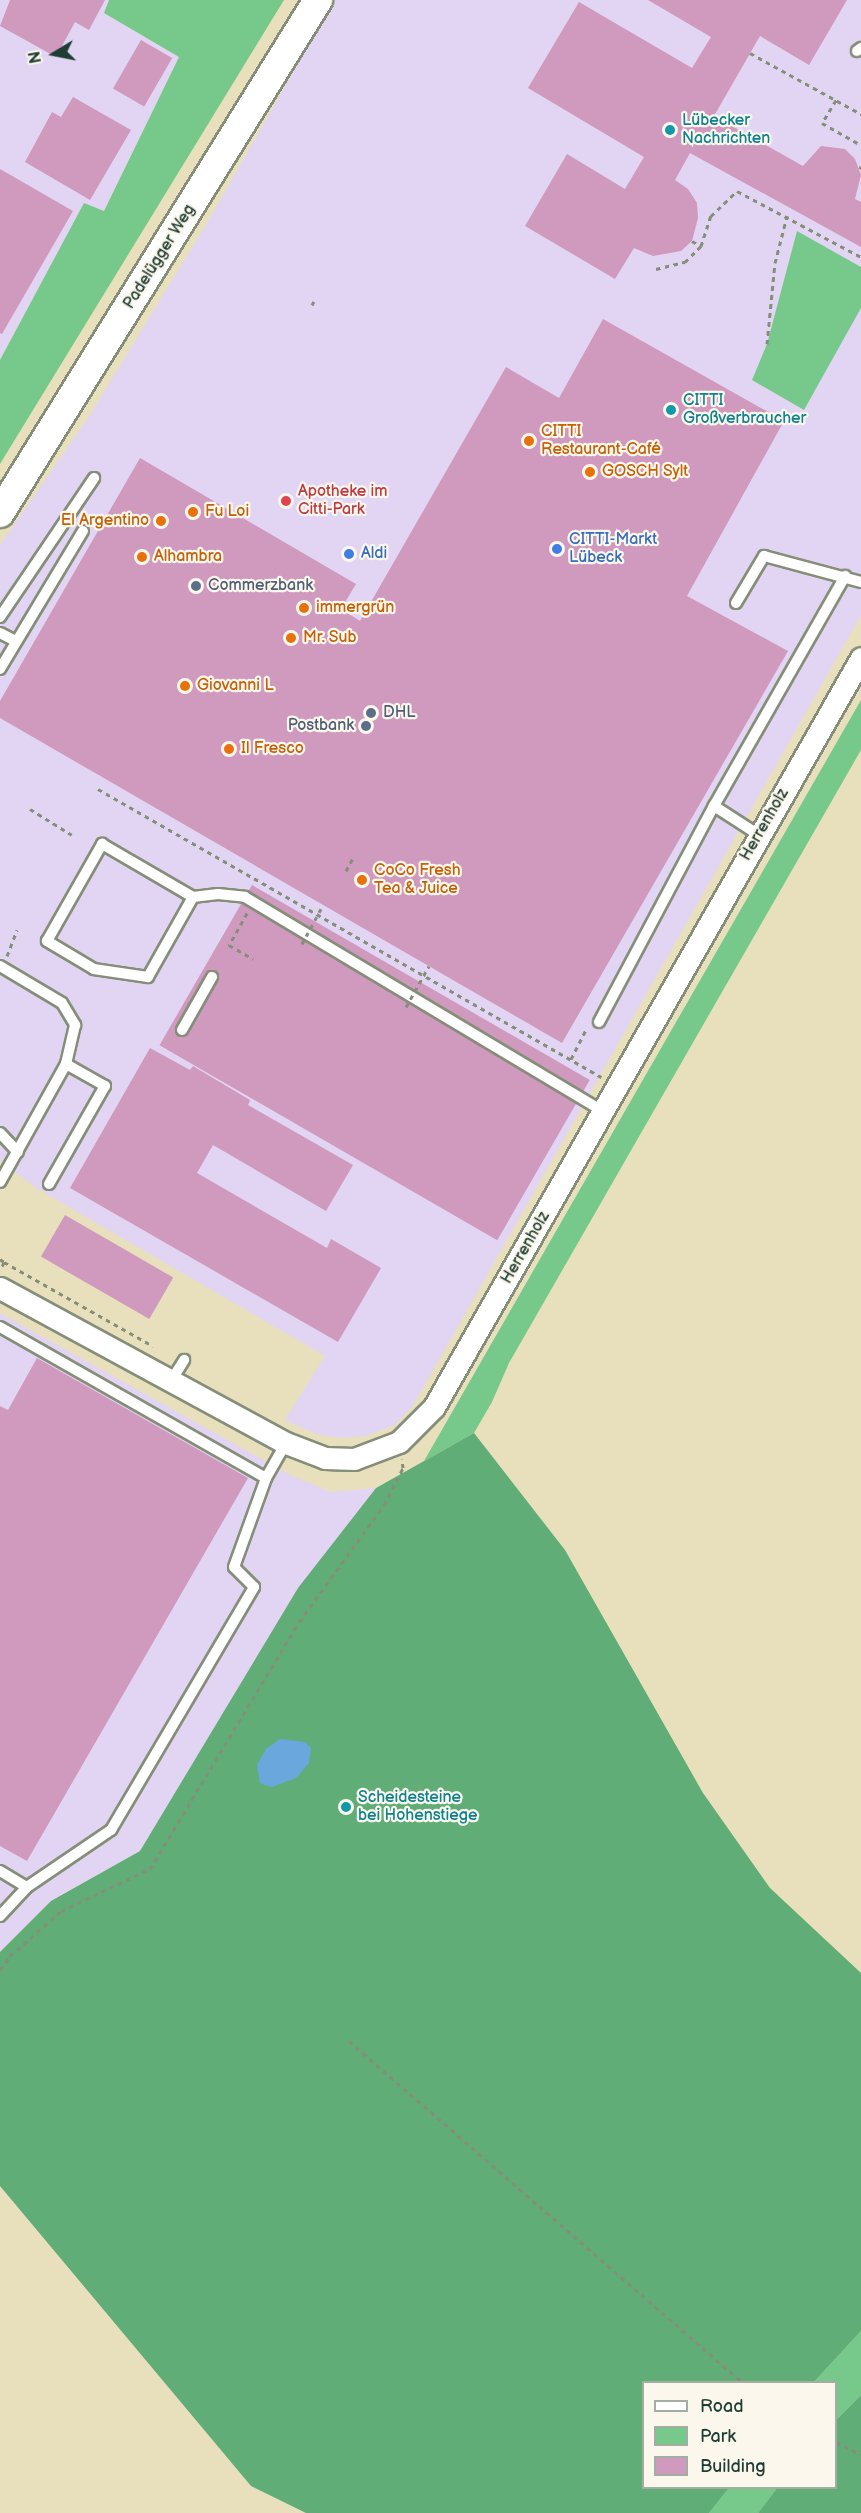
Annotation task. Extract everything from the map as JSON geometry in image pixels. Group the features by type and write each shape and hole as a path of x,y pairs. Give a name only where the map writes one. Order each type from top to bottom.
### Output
{"main road":[{"name":"Padelügger Weg","path":"0,513 318,0"}],"street":[{"name":"Herrenholz","path":"0,1288 179,1368 285,1443 325,1458 354,1460 399,1442 425,1421 605,1112 759,835 861,658"}],"lane":[{"path":"0,617 94,478"},
{"path":"0,669 83,531"},
{"path":"736,603 764,556 861,582"},
{"path":"599,1022 714,806 845,576"},
{"path":"0,633 16,641"},
{"path":"714,806 759,835"},
{"path":"193,897 148,976 94,969 47,940 102,844 193,897 218,894 245,897 605,1112"},
{"path":"0,966 62,1003 75,1025 66,1064 0,1182"},
{"path":"182,1030 212,977"},
{"path":"49,1184 105,1086 66,1064"},
{"path":"0,1133 18,1152"},
{"path":"0,1327 266,1478"},
{"path":"0,1916 27,1887 111,1830 254,1587 234,1567 266,1478 285,1443"},
{"path":"0,1872 27,1887"}],"path":[{"path":"750,53 861,114"},
{"path":"836,100 822,123 861,145"},
{"path":"656,269 685,262 701,246 711,216 737,192 787,216 861,257"},
{"path":"767,345 775,263 787,216"},
{"path":"692,241 701,246"},
{"path":"98,789 618,1087"},
{"path":"30,809 72,835"},
{"path":"346,871 354,856"},
{"path":"252,959 229,945 262,885"},
{"path":"302,944 323,905"},
{"path":"0,966 17,930"},
{"path":"406,1007 429,966"},
{"path":"571,1059 590,1023 599,1022"},
{"path":"0,1270 2,1260 179,1368"},
{"path":"0,1970 10,1956 62,1911 150,1869 299,1622 384,1505 403,1468"},
{"path":"349,2041 741,2381"},
{"path":"837,2443 861,2455"}],"shaded area":[{"path":"0,0 109,0 104,13 179,57 104,211 84,204 0,360"},
{"path":"334,0 861,0 861,615 412,1407 395,1425 366,1436 341,1438 316,1434 285,1420 325,1356 38,1189 0,1161 0,545 88,418 206,225"},
{"path":"0,1313 290,1475 331,1492 376,1488 298,1589 140,1851 51,1901 0,1952"}],"green space":[{"path":"109,0 284,0 0,464 0,360 84,203 104,211 179,57 104,13"},
{"path":"797,231 861,267 861,308 804,410 752,380 767,344"},
{"path":"861,700 861,750 509,1363 492,1402 474,1433 424,1461"},
{"path":"474,1433 565,1550 703,1793 770,1888 861,1973 861,2331 815,2381 642,2381 642,2489 728,2489 709,2513 306,2513 251,2486 0,2186 0,1952 51,1901 140,1851 298,1588 376,1488"},
{"path":"861,2331 861,2395 837,2419 837,2381 815,2381"},
{"path":"861,2395 861,2513 758,2513 776,2489 837,2489 837,2419"},
{"path":"728,2489 776,2489 758,2513 709,2513"}],"water":[{"path":"280,1739 305,1742 311,1748 309,1763 296,1778 272,1787 260,1783 257,1765 266,1749"}],"building":[{"path":"10,0 105,0 89,30 75,22 56,57 0,26"},
{"name":"Lübecker Nachrichten","path":"648,0 847,0 809,65 760,36 714,116 803,166 821,146 845,149 855,159 861,175 855,199 861,202 861,247 690,153 675,180 688,189 697,203 698,218 692,241 681,251 653,256 634,248 615,279 525,226 567,154 625,189 644,157 528,88 579,2 692,68 711,37"},
{"path":"141,40 172,58 144,106 113,88"},
{"path":"73,97 131,130 90,200 25,162 52,112 61,117"},
{"path":"0,169 73,211 2,334 0,333"},
{"path":"603,319 784,421 687,596 788,651 562,1043 0,718 0,701 140,458 356,584 341,609 360,621 506,367 559,398"},
{"path":"252,885 590,1080 497,1240 160,1045"},
{"path":"150,1048 190,1070 193,1066 250,1100 248,1105 353,1165 326,1211 213,1145 197,1173 327,1248 331,1239 381,1268 338,1342 70,1188"},
{"path":"65,1215 173,1278 149,1319 41,1257"},
{"path":"37,1358 248,1478 27,1861 0,1846 0,1406 8,1410"}],"place":[{"name":"Lübecker Nachrichten","path":"670,130"},
{"name":"CITTI Großverbraucher","path":"671,410"},
{"name":"CITTI Restaurant-Café","path":"529,441"},
{"name":"GOSCH Sylt","path":"590,472"},
{"name":"Apotheke im Citti-Park","path":"286,501"},
{"name":"Fu Loi","path":"193,512"},
{"name":"El Argentino","path":"161,521"},
{"name":"CITTI-Markt Lübeck","path":"557,549"},
{"name":"Aldi","path":"349,554"},
{"name":"Alhambra","path":"142,557"},
{"name":"Commerzbank","path":"196,586"},
{"name":"immergrün","path":"304,608"},
{"name":"Mr. Sub","path":"291,638"},
{"name":"Giovanni L","path":"185,686"},
{"name":"DHL","path":"371,713"},
{"name":"Postbank","path":"366,726"},
{"name":"Il Fresco","path":"229,749"},
{"name":"CoCo Fresh Tea & Juice","path":"362,880"},
{"name":"Scheidesteine bei Hohenstiege","path":"346,1807"}]}
